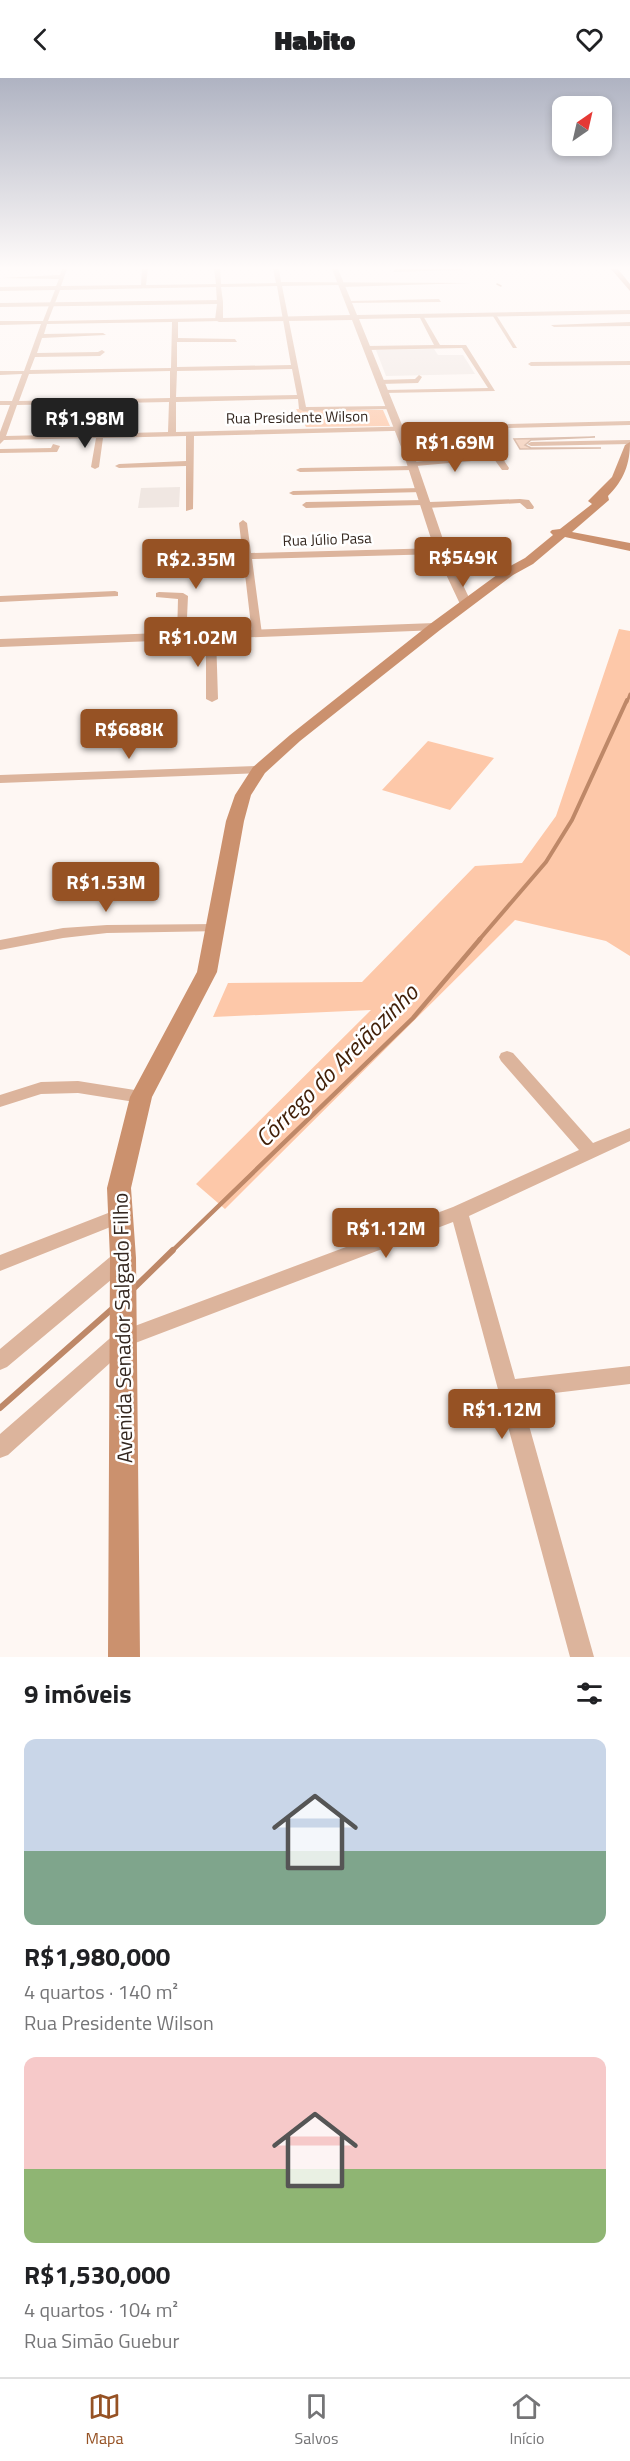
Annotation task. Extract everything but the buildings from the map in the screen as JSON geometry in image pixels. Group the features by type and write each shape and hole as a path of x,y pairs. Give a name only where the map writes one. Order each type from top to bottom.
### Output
{"main road":[{"name":"Avenida Senador Salgado Filho","path":"124,1657 123,1258 119,1188 141,1097 207,972 217,928 235,821 243,795 259,770 295,738 435,627 509,572 529,561 558,533 598,505 614,485 627,461 630,443"},
{"path":"558,533 630,547"}],"street":[{"path":"0,440 37,343"},
{"path":"172,433 174,343"},
{"path":"290,343 303,409 390,408"},
{"path":"364,343 413,466 441,551 466,604"},
{"path":"436,343 438,347"},
{"path":"512,343 515,347"},
{"path":"367,348 464,346 493,390 385,393"},
{"path":"32,355 100,354 102,352"},
{"path":"531,364 630,363"},
{"path":"0,373 294,368"},
{"path":"380,382 418,381 419,377"},
{"path":"0,403 300,397"},
{"name":"Rua Presidente Wilson","path":"0,440 172,433 630,423"},
{"path":"189,509 190,433"},
{"path":"95,467 100,435"},
{"path":"531,444 630,443"},
{"path":"0,451 54,450 56,446"},
{"path":"300,470 413,466 494,457 505,468"},
{"path":"119,466 190,463"},
{"path":"292,493 421,490"},
{"path":"306,505 523,501 530,507"},
{"path":"483,502 488,514"},
{"path":"243,524 245,551 249,556 257,634"},
{"name":"Rua Júlio Pasa","path":"249,556 441,551"},
{"path":"0,598 115,594"},
{"path":"159,595 183,596 182,637"},
{"path":"0,643 435,627"},
{"path":"212,636 213,699"},
{"path":"0,779 259,770"},
{"path":"0,945 63,933 107,929 217,928"},
{"path":"507,1057 591,1152"},
{"path":"0,1101 41,1088 78,1087 141,1097"},
{"path":"0,1448 123,1339 459,1212 630,1134"},
{"path":"459,1212 582,1657"},
{"path":"0,1263 121,1215"},
{"path":"0,1361 123,1258"},
{"path":"508,1389 630,1375"}],"shaded area":[{"path":"434,349 438,355 463,355 475,374 386,376 376,350"},
{"path":"296,409 383,410 390,426 306,427"},
{"path":"180,487 179,507 138,508 141,488"},
{"path":"619,629 630,631 630,956 606,941 515,920 225,1209 196,1184 371,1010 213,1017 228,983 362,982 475,866 522,863 556,816"},
{"path":"428,741 494,758 450,810 382,790"}],"waterway":[{"name":"Córrego do Areiãozinho","path":"627,702 630,694"},
{"name":"Córrego do Areiãozinho","path":"479,940 546,862 572,820 627,700"},
{"name":"Córrego do Areiãozinho","path":"171,1252 413,1018 480,939"},
{"name":"Córrego do Areiãozinho","path":"133,1289 173,1250"},
{"name":"Córrego do Areiãozinho","path":"0,1408 112,1309"}]}
